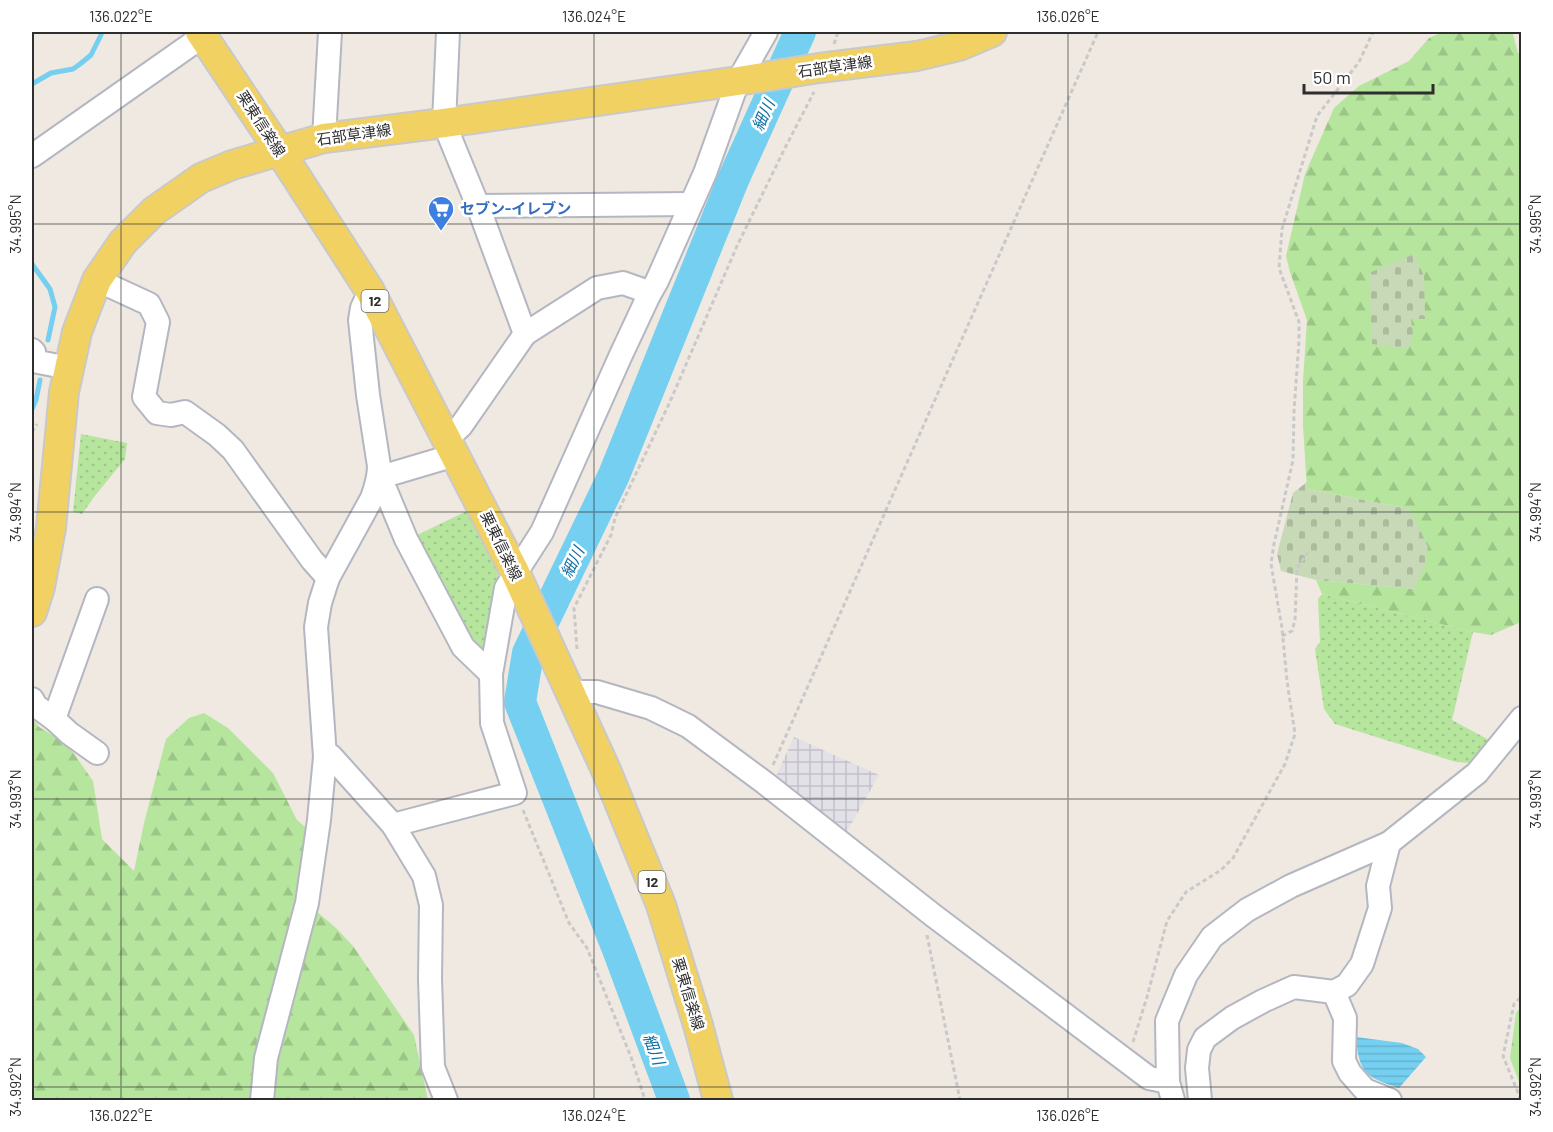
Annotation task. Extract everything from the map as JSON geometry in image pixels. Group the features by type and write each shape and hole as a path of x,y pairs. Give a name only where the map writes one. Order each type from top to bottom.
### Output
{"main road":[{"name":"石部草津線","path":"32,612 40,587 51,528 64,392 77,332 97,280 123,242 154,211 201,178 232,165 324,138 917,56 959,46 992,32"},
{"name":"栗東信楽線","path":"202,34 370,291 518,580 570,672 606,770 662,905 718,1101"}],"street":[{"path":"324,138 330,32"},
{"path":"448,32 444,123 478,206 525,334"},
{"path":"393,825 516,793 492,723 491,674 506,588 518,580 542,532 620,357 657,281 743,80 766,32"},
{"path":"32,156 202,34"},
{"path":"478,206 690,204"},
{"path":"97,280 149,304 158,322 144,397 157,413 171,415 185,412 217,435 233,450 312,560 328,578"},
{"path":"378,480 451,447 461,426 525,334 597,288 623,283 650,295"},
{"path":"262,1101 266,1058 307,903 319,820 325,757 316,627 320,603 328,578 372,498 378,480 379,466 360,320 362,308 370,291"},
{"path":"32,350 34,352 33,362 69,368"},
{"path":"378,480 386,491 406,540 463,647 491,674"},
{"path":"54,720 97,599"},
{"path":"570,672 597,692 651,708 688,726 765,783 934,916 1126,1061 1170,1091"},
{"path":"32,699 36,706 97,753"},
{"path":"1170,1091 1167,1021 1186,975 1212,937 1247,910 1274,895 1389,843 1477,773 1521,718"},
{"path":"325,757 331,756 393,825 424,876 432,905 430,980 433,1067 446,1101"},
{"path":"1200,1101 1197,1068 1199,1050 1204,1038 1232,1018 1294,987 1334,992 1347,985 1362,964 1380,908 1378,886 1389,843"},
{"path":"1334,992 1345,1018 1344,1061 1350,1073 1365,1090 1390,1101"}],"path":[{"path":"570,672 574,609 611,535 615,518 669,404 737,246 823,68 838,32"},
{"path":"765,783 1098,32"},
{"path":"1126,1061 1139,1025 1167,921 1186,892 1221,870 1233,858 1285,764 1295,734 1271,564 1293,460 1299,340 1299,322 1279,268 1282,229 1317,116 1359,62 1373,32"},
{"path":"1282,636 1292,631 1295,620 1297,568 1308,552"},
{"path":"516,793 569,923 587,948 631,1057 645,1101"},
{"path":"927,934 960,1101"},
{"path":"1521,996 1514,1004 1503,1056 1521,1101"}],"shaded area":[{"path":"794,737 879,775 845,835 778,783 776,776"}],"green space":[{"path":"1443,32 1509,32 1513,34 1518,53 1522,55 1521,622 1491,635 1322,594 1316,580 1414,589 1410,509 1307,489 1303,381 1307,320 1286,256 1305,174 1334,108 1359,86 1409,61 1429,38"},
{"path":"1414,254 1424,276 1425,319 1411,319 1413,335 1408,349 1372,344 1369,273"},
{"path":"81,434 127,443 125,459 82,514 73,512"},
{"path":"1307,482 1307,489 1410,509 1428,547 1425,564 1414,589 1316,580 1281,571 1277,554 1293,493"},
{"path":"471,509 499,568 486,651 479,653 413,537"},
{"path":"1322,594 1473,632 1452,720 1489,740 1469,763 1456,762 1335,724 1324,709 1315,649 1320,642 1318,599"},
{"path":"204,713 228,728 273,773 297,820 310,831 301,898 353,946 414,1035 428,1100 32,1100 32,718 39,727 67,744 93,781 102,839 134,871 166,739 189,718"},
{"path":"1521,1006 1521,1087 1510,1058 1516,1013"}],"water":[{"path":"1356,1037 1402,1043 1418,1049 1426,1057 1399,1088 1379,1081 1366,1072 1359,1059"}],"waterway":[{"path":"32,84 51,73 73,69 80,64 91,55 101,32"},
{"name":"細川","path":"674,1100 619,952 520,702 528,653 614,475 733,180 800,32"},
{"path":"32,264 50,289 55,307 48,340"},
{"path":"32,409 40,380"}],"place":[{"name":"セブン-イレブン","path":"441,232"}]}
